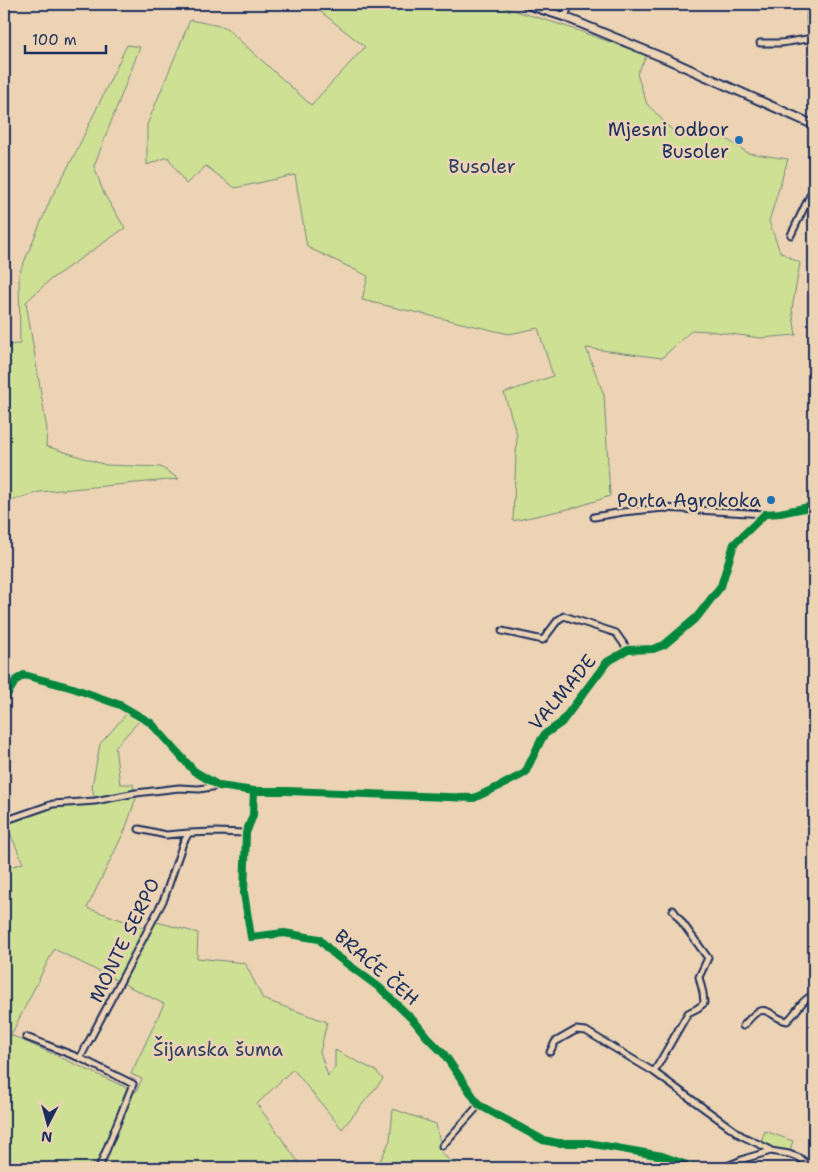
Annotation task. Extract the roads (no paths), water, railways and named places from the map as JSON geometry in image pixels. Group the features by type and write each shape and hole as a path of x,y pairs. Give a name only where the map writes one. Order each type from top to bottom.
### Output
{"main road":[{"path":"529,5 565,17 669,60 814,124"}],"street":[{"path":"565,17 570,4"},
{"path":"760,43 781,43 814,38 810,21 812,4"},
{"path":"791,235 814,187"},
{"path":"594,517 664,508 765,514 814,506"},
{"name":"VALMADE","path":"219,786 254,791 474,798 504,784 525,773 545,734 561,723 607,662 628,650 653,649 664,645 698,617 721,586 734,544 765,514"},
{"name":"VALMADE","path":"502,632 543,640 558,620 564,616 616,633 628,650"},
{"path":"4,700 16,680 24,675 74,688 120,705 151,724 194,771 219,786"},
{"path":"4,821 53,804 95,801 136,793 179,788 199,789 219,786"},
{"name":"BRAĆE ČEH","path":"254,791 253,815 246,833 244,894 251,937 284,933 319,939 334,954 380,988 415,1022 444,1054 479,1104 543,1140 558,1143 588,1143 662,1156 695,1168"},
{"path":"139,829 166,835 215,832 246,833"},
{"name":"MONTE SERPO","path":"80,1058 164,899 183,843 189,833"},
{"path":"654,1072 688,1013 704,1003 699,977 708,958 673,910"},
{"path":"743,1026 762,1010 767,1010 780,1020 787,1021 806,999 814,995"},
{"path":"550,1052 555,1042 576,1030 586,1031 654,1072 742,1136 771,1151"},
{"path":"26,1038 80,1058 133,1084 99,1168"},
{"path":"442,1146 479,1104"},
{"path":"722,1168 771,1151 790,1154 800,1158 806,1166 814,1157"}],"place":[{"name":"Mjesni odbor Busoler","path":"739,140"},
{"name":"Porta Agrokoka","path":"771,500"}],"park label":[{"name":"Busoler","path":"482,166"},
{"name":"Šijanska šuma","path":"218,1049"}]}
